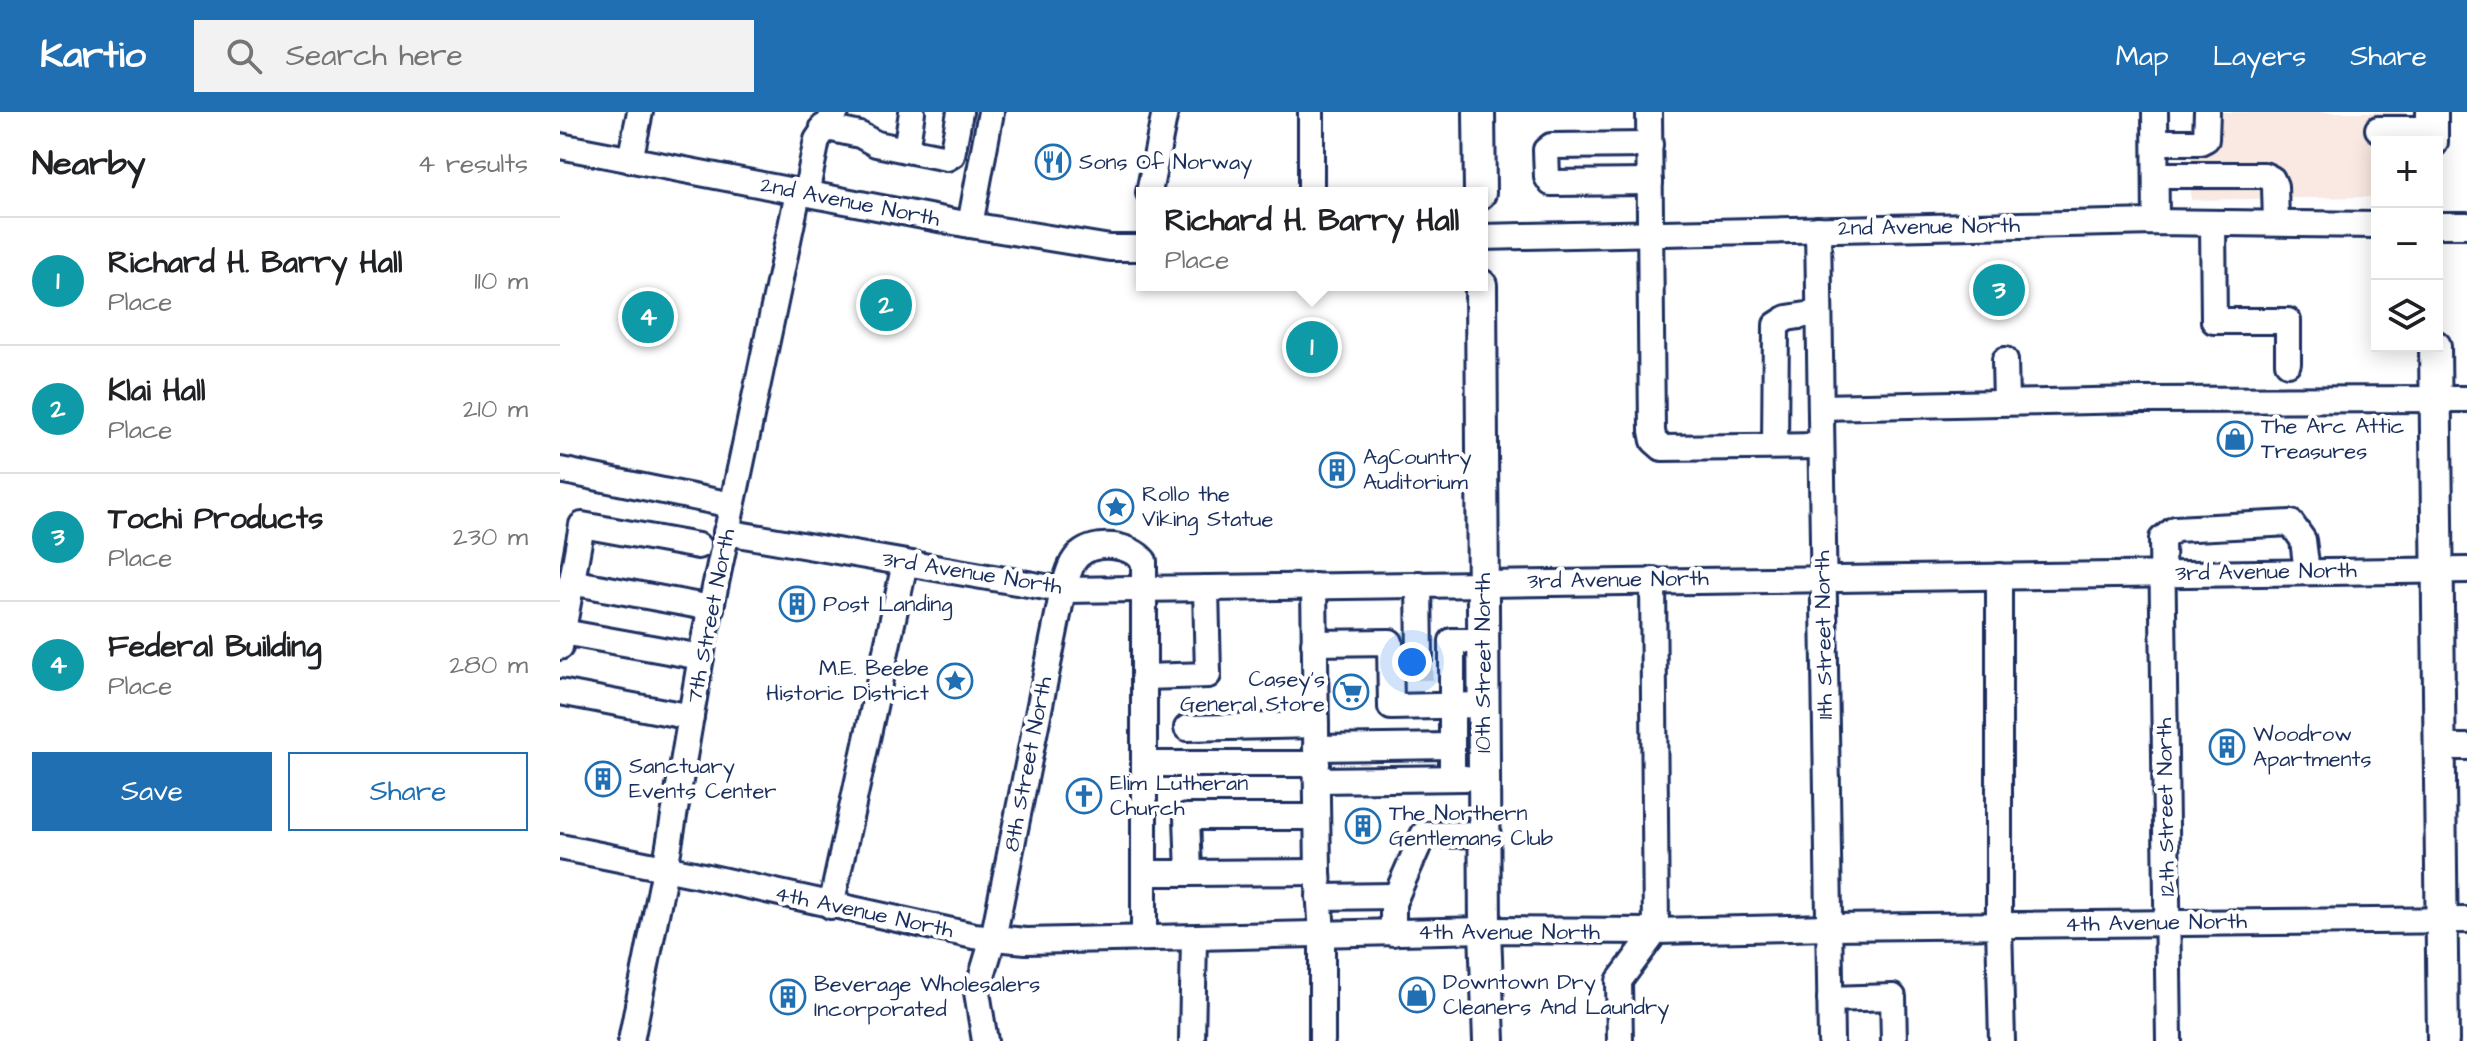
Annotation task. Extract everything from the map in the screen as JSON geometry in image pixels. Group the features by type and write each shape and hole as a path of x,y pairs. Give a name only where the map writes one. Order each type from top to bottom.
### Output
{"main road":[{"path":"1479,112 1480,187"},
{"name":"10th Street North","path":"1481,291 1485,930 1489,1041"},
{"path":"2435,352 2435,399 2452,570 2454,920 2443,1041"}],"street":[{"path":"630,160 640,112"},
{"path":"829,120 876,144 949,157 960,112"},
{"path":"970,225 991,112"},
{"path":"1150,187 1165,112"},
{"path":"1311,112 1311,187"},
{"path":"1649,112 1654,441 1662,448 1821,446"},
{"path":"2155,112 2156,222"},
{"path":"2156,142 2200,142 2206,139 2207,112"},
{"path":"904,113 906,150"},
{"name":"7th Street North","path":"631,1041 726,532 802,193 817,140 829,120"},
{"path":"2378,128 2432,128"},
{"path":"1650,145 1551,146 1546,150 1547,177 1551,183 1650,182"},
{"name":"2nd Avenue North","path":"560,146 970,225 1110,248 1136,242"},
{"path":"2156,175 2264,175 2272,179 2275,186 2276,223"},
{"name":"2nd Avenue North","path":"1488,237 2156,222 2371,225"},
{"path":"2213,223 2214,321 2288,321 2294,363 2288,400"},
{"path":"2443,225 2467,225"},
{"name":"11th Street North","path":"1818,229 1831,1041"},
{"path":"1775,446 1776,325 1787,318 1819,313"},
{"path":"2005,360 2006,402"},
{"path":"1821,407 2006,402 2467,399"},
{"path":"560,470 732,505"},
{"name":"12th Street North","path":"2169,1041 2162,539 2175,529 2291,523 2303,540 2307,572"},
{"path":"698,546 585,524 581,528 561,640 701,657"},
{"name":"3rd Avenue North","path":"726,532 1063,590 2452,570"},
{"name":"8th Street North","path":"985,1041 977,992 993,939 1063,590 1073,562 1080,553 1102,547 1118,547 1138,553 1144,561 1144,589"},
{"path":"831,906 905,563"},
{"path":"1999,576 2002,1041"},
{"path":"1620,1041 1619,981 1656,931 1653,580"},
{"path":"571,582 711,608"},
{"path":"1419,584 1420,648"},
{"path":"1314,586 1322,1041"},
{"path":"1145,677 1208,675 1206,588"},
{"path":"1144,589 1144,938"},
{"path":"1452,641 1452,778"},
{"path":"1314,643 1390,642 1420,648 1452,641 1483,641"},
{"path":"1390,642 1391,707 1422,698 1452,706 1483,705"},
{"path":"560,692 691,717"},
{"path":"1187,728 1452,778 1484,778"},
{"path":"1145,764 1452,746"},
{"path":"1189,873 1187,817 1317,817"},
{"path":"1393,933 1393,903 1423,835 1484,834"},
{"name":"4th Avenue North","path":"560,847 993,939 1026,941 1485,930 1656,931 2454,920"},
{"path":"1145,873 1318,872"},
{"path":"1319,897 1396,896"},
{"path":"1192,1041 1194,939"},
{"path":"1830,999 1893,997 1894,1041"}],"shaded area":[{"path":"2191,112 2404,112 2404,136 2371,136 2371,197 2191,200"}],"tunnel":[{"path":"1420,656 1421,690"}],"place":[{"name":"Sons Of Norway","path":"1053,162"},
{"name":"Tochi Products","path":"1999,290"},
{"name":"Klai Hall","path":"886,305"},
{"name":"Federal Building","path":"648,317"},
{"name":"Richard H. Barry Hall","path":"1312,347"},
{"name":"The Arc Attic Treasures","path":"2235,439"},
{"name":"AgCountry Auditorium","path":"1337,470"},
{"name":"Rollo the Viking Statue","path":"1116,507"},
{"name":"Post Landing","path":"797,604"},
{"name":"M.E. Beebe Historic District","path":"955,681"},
{"name":"Casey's General Store","path":"1351,692"},
{"name":"Woodrow Apartments","path":"2227,747"},
{"name":"Sanctuary Events Center","path":"603,779"},
{"name":"Elim Lutheran Church","path":"1084,796"},
{"name":"The Northern Gentlemans Club","path":"1363,826"},
{"name":"Downtown Dry Cleaners And Laundry","path":"1417,995"},
{"name":"Beverage Wholesalers Incorporated","path":"788,997"}]}
